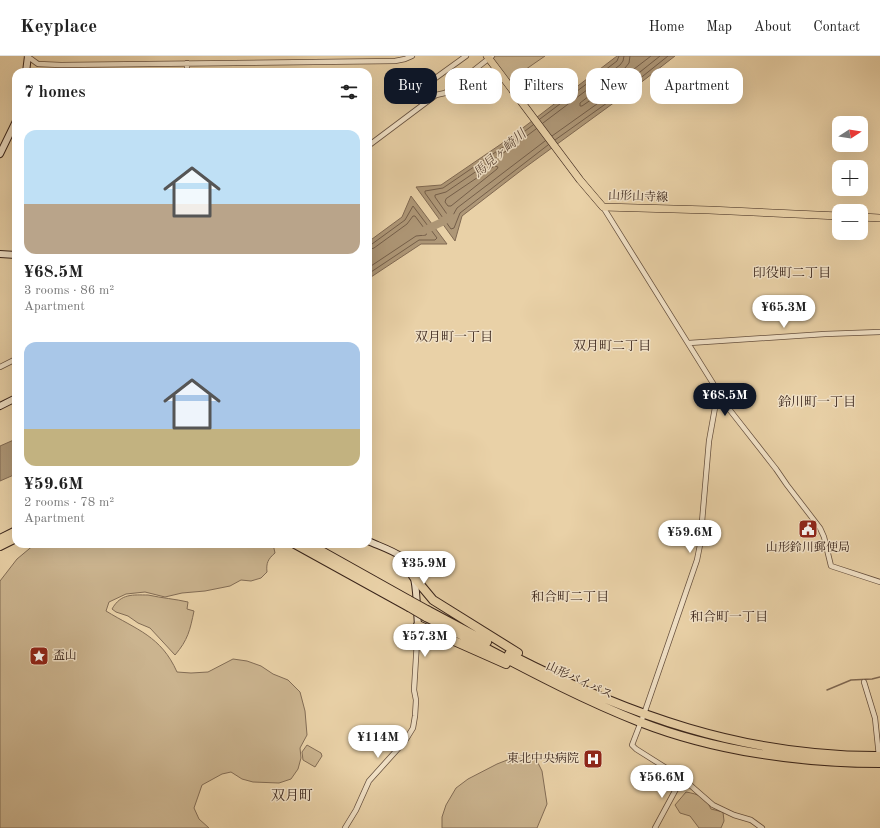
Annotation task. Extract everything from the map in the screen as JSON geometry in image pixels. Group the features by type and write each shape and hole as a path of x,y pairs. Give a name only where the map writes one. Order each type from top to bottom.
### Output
{"highway":[{"path":"0,539 12,533"},
{"path":"0,546 12,540"},
{"name":"山形バイパス","path":"303,548 409,603"},
{"name":"山形バイパス","path":"316,548 427,613 552,679 595,695 643,718 722,738 777,749 880,758"},
{"path":"413,576 433,600 552,679"},
{"path":"418,625 552,679"}],"main road":[{"name":"山形山寺線","path":"490,57 506,83 580,180 603,207 832,216"},
{"path":"868,218 880,218"}],"street":[{"path":"27,56 38,64 77,65 395,61 412,56"},
{"path":"26,68 27,56"},
{"path":"437,77 466,56"},
{"path":"372,143 436,95 445,93 490,57"},
{"path":"187,63 187,68"},
{"path":"0,154 12,129"},
{"path":"603,207 730,409 820,528 831,566 880,582"},
{"path":"0,254 12,255"},
{"path":"689,343 880,332"},
{"path":"0,367 12,361"},
{"path":"718,391 709,441 700,546 697,560 643,718 632,745 682,778 714,805 734,815 751,820 762,828"},
{"path":"0,406 12,400"},
{"path":"345,828 356,810 369,781 405,741 413,728 416,716 416,700 414,690 418,625 413,576 410,565 404,557 372,543"},
{"path":"864,682 876,718 880,758"},
{"path":"656,828 682,778"}],"shaded area":[{"path":"487,56 545,56 528,68 510,68 510,80 506,83 502,77 502,68 495,68"},
{"path":"30,548 274,548 275,553 268,561 267,572 261,578 251,581 241,580 230,586 165,597 145,592 126,594 109,602 106,611 138,629 156,642 171,660 177,672 208,672 233,659 247,661 261,666 273,674 288,680 300,692 305,711 307,735 300,748 301,758 298,769 291,779 279,783 253,782 242,779 231,772 222,774 202,785 194,808 199,819 209,828 0,828 0,581 17,559"},
{"path":"148,595 188,602 187,609 194,611 188,634 175,655 150,628 112,609 119,600 128,596"},
{"path":"307,745 321,753 322,756 315,767 303,760 302,752"},
{"path":"520,755 528,755 536,759 542,771 547,804 537,828 442,828 442,817 446,805 456,788 468,779 497,764"},
{"path":"686,792 704,799 711,809 723,812 724,821 721,828 699,828 690,816 680,813 675,805"}],"water":[{"path":"617,56 675,56 660,68 650,68 650,75 642,82 642,68 601,68"},
{"path":"586,80 586,104 612,104 523,169 462,216 455,241 416,187 441,185 507,140 554,104 578,104 578,86"},
{"path":"411,196 447,244 421,244 372,276 372,239 402,217"},
{"path":"12,441 12,476 0,481 0,446"}],"waterway":[{"name":"馬見ヶ崎川","path":"423,231 442,222 450,216"},
{"path":"827,690 851,680 880,677"}],"place":[{"name":"山形鈴川郵便局","path":"808,529"},
{"name":"盃山","path":"39,656"},
{"name":"東北中央病院","path":"593,759"}],"district":[{"name":"印役町二丁目","path":"792,273"},
{"name":"双月町一丁目","path":"454,337"},
{"name":"双月町二丁目","path":"612,346"},
{"name":"鈴川町一丁目","path":"817,402"},
{"name":"和合町二丁目","path":"570,597"},
{"name":"和合町一丁目","path":"729,617"},
{"name":"双月町","path":"292,796"}]}
